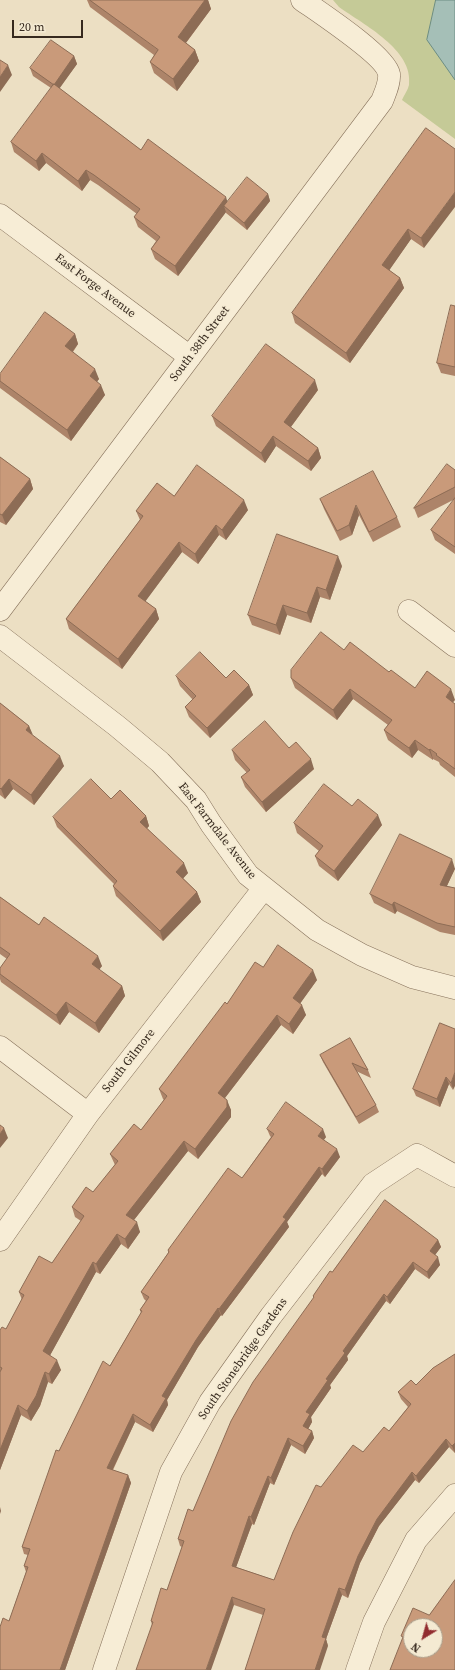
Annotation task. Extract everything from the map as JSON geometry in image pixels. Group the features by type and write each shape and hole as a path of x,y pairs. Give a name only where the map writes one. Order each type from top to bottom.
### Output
{"street":[{"name":"South 38th Street","path":"0,610 382,101 387,87 389,73 383,63 372,52 302,0"},
{"name":"East Forge Avenue","path":"0,215 190,358"},
{"path":"408,611 455,646"},
{"name":"East Farmdale Avenue","path":"0,636 117,726 160,762 196,800 211,824 248,875 317,930 362,954 412,977 455,988"},
{"name":"South Gilmore","path":"0,1240 88,1114 264,888"},
{"path":"0,1047 88,1114"},
{"name":"South Stonebridge Gardens","path":"104,1670 171,1472 210,1402 271,1316 373,1184 417,1155 455,1176"},
{"path":"357,1670 374,1622 416,1540 455,1495"}],"green space":[{"path":"333,0 455,0 455,139 402,100 409,85 408,72 404,61 396,50 373,30 339,7"}],"water":[{"path":"436,0 455,0 455,80 427,40"}],"building":[{"path":"90,0 205,0 178,37 195,50 173,79 150,62 158,50"},
{"path":"51,40 74,56 54,85 30,68"},
{"path":"0,60 8,65 0,77"},
{"path":"54,84 141,150 148,139 226,197 175,266 151,249 160,237 134,217 140,209 86,170 78,181 42,153 36,161 11,142"},
{"path":"426,128 455,149 455,192 421,238 408,229 382,265 400,278 346,353 292,313"},
{"path":"247,177 268,194 244,223 224,206"},
{"path":"451,305 455,306 455,367 437,363"},
{"path":"45,312 75,334 65,346 95,369 90,376 101,385 67,430 0,381 0,374"},
{"path":"266,344 315,380 284,422 318,448 308,461 273,436 261,453 212,416"},
{"path":"0,457 30,479 2,515 0,514"},
{"path":"447,464 455,470 455,487 414,508"},
{"path":"197,465 244,500 222,530 216,525 195,554 179,542 138,596 156,609 118,659 66,619 143,516 136,511 157,483 174,496"},
{"path":"373,471 397,517 369,532 356,505 349,525 337,531 320,499"},
{"path":"455,498 455,547 431,530"},
{"path":"277,534 338,556 326,590 317,587 307,613 283,605 276,625 248,615"},
{"path":"321,632 344,650 350,642 389,672 391,670 415,688 427,671 451,689 446,697 455,704 455,769 436,755 437,754 415,740 409,748 384,730 392,720 350,689 333,710 291,678 291,670"},
{"path":"200,652 226,678 234,670 249,685 207,728 185,707 196,696 176,676"},
{"path":"0,703 29,726 26,730 60,756 31,795 9,779 1,789 0,788"},
{"path":"265,721 289,748 296,742 311,759 262,802 241,777 250,770 232,750"},
{"path":"91,779 111,799 120,790 146,816 140,822 184,863 176,872 197,892 160,931 113,886 117,881 53,817"},
{"path":"324,784 352,806 358,799 378,815 334,871 315,856 323,846 294,823"},
{"path":"400,834 452,859 440,885 455,888 455,927 437,923 394,902 392,905 370,894"},
{"path":"0,897 39,925 44,917 98,956 92,964 122,986 95,1023 66,1002 56,1015 0,974 0,968 10,954 0,947"},
{"path":"278,945 313,970 293,998 302,1005 289,1024 277,1015 218,1093 227,1100 227,1107 195,1149 184,1141 126,1215 137,1222 125,1239 117,1234 96,1264 93,1262 43,1351 57,1360 49,1374 45,1372 36,1396 27,1411 18,1405 0,1450 0,1372 2,1368 0,1367 0,1330 2,1327 6,1329 24,1295 19,1292 39,1256 52,1263 84,1216 72,1207 86,1187 93,1192 118,1161 110,1154 134,1124 141,1130 167,1096 159,1089 225,1002 227,1004 255,962 263,967"},
{"path":"440,1023 455,1029 455,1072 451,1083 446,1077 437,1099 413,1089"},
{"path":"350,1038 368,1070 352,1063 376,1105 356,1117 320,1055"},
{"path":"286,1102 323,1129 318,1136 337,1149 322,1169 319,1167 283,1217 286,1219 219,1309 218,1308 196,1340 162,1396 166,1398 150,1425 133,1414 107,1468 128,1475 60,1670 0,1670 0,1627 3,1618 9,1621 28,1567 24,1566 30,1549 22,1547 56,1450 59,1451 103,1361 110,1366 142,1311 140,1310 149,1297 141,1292 169,1252 168,1250 228,1168 242,1178 274,1134 267,1129"},
{"path":"0,1125 4,1128 0,1134"},
{"path":"385,1200 438,1240 430,1251 438,1257 427,1272 413,1262 387,1297 384,1294 343,1351 345,1353 326,1379 328,1380 306,1412 310,1414 303,1426 312,1431 303,1446 288,1438 271,1478 268,1476 251,1517 249,1516 232,1566 274,1580 293,1532 316,1485 321,1487 353,1445 363,1452 384,1427 389,1431 411,1404 398,1392 411,1380 416,1385 433,1368 455,1354 455,1443 452,1446 446,1439 416,1476 412,1472 377,1519 358,1556 345,1590 339,1588 322,1637 326,1638 315,1670 245,1670 265,1609 232,1597 206,1670 136,1670 153,1622 151,1621 161,1588 167,1590 184,1541 178,1539 188,1509 193,1511 231,1421 253,1382 314,1297 313,1296 330,1271 332,1272"},
{"path":"455,1580 455,1670 390,1670 403,1637 403,1658 443,1658 443,1618 409,1618 413,1608 429,1615"}]}
